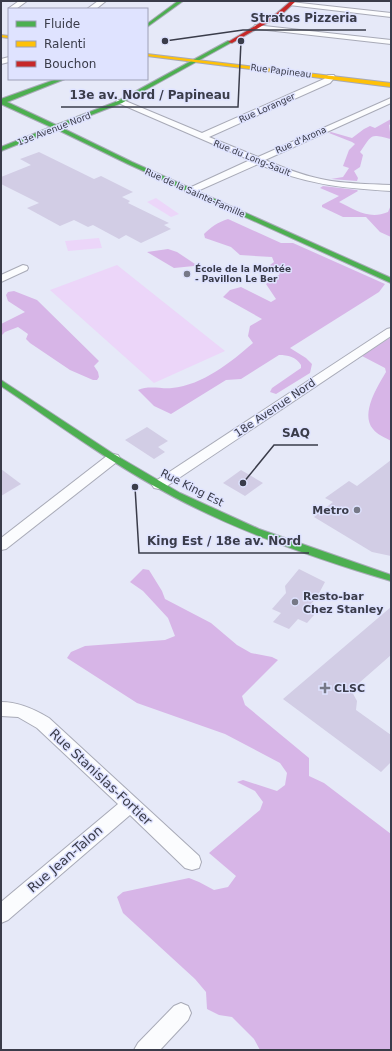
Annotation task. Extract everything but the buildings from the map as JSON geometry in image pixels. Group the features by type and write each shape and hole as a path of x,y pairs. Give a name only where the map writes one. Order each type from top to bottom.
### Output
{"main road":[{"path":"148,25 181,1"},
{"name":"13e Avenue Nord","path":"1,149 120,102 258,27 292,2"},
{"name":"Rue Papineau","path":"148,56 391,85"},
{"path":"1,101 59,80"},
{"name":"Rue de la Sainte-Famille","path":"1,101 190,191 391,281"},
{"name":"Rue King Est","path":"1,382 113,458 208,511 262,534 391,578"}],"street":[{"path":"13,8 24,1"},
{"path":"92,8 103,1"},
{"path":"292,2 366,10 391,15"},
{"path":"258,27 391,42"},
{"name":"Rue Loranger","path":"201,137 331,78"},
{"name":"Rue d'Arona","path":"190,191 391,100"},
{"name":"Rue du Long-Sault","path":"120,102 288,173 320,182 349,186 391,188"},
{"path":"1,279 23,268"},
{"name":"18e Avenue Nord","path":"160,485 391,331"},
{"path":"1,545 113,458"},
{"name":"Rue Stanislas-Fortier","path":"1,709 15,709 30,714 43,723 192,862"},
{"name":"Rue Jean-Talon","path":"1,914 130,804"},
{"path":"146,1050 181,1013"}],"shaded area":[{"path":"391,119 391,124 389,125 391,139 372,136 360,152 363,155 360,167 354,171 358,178 357,181 331,179 343,177 349,168 343,166 349,150 355,144 329,133 331,132 352,138 370,126 375,128"},
{"path":"323,186 357,190 358,191 339,202 363,213 375,215 388,212 391,205 391,237 380,232 366,217 343,217 322,207 322,205 339,196 320,188"},
{"path":"156,198 179,214 171,217 147,202"},
{"path":"228,219 281,243 293,243 385,284 379,292 290,348 306,358 312,364 310,373 276,394 270,392 272,388 301,368 299,362 292,357 279,355 241,379 226,380 171,414 154,406 138,390 150,387 172,388 195,382 216,372 253,343 248,336 250,326 262,319 223,297 230,290 241,287 271,302 276,299 266,284 280,274 270,265 274,262 272,257 240,255 231,247 205,238 204,234 209,229"},
{"path":"99,238 102,248 68,251 65,241"},
{"path":"168,249 177,252 195,264 194,266 174,268 147,252"},
{"path":"117,265 225,351 154,383 50,290"},
{"path":"14,291 37,300 99,361 94,366 98,372 99,377 97,380 93,380 70,370 30,343 26,339 28,334 18,327 5,332 1,336 1,324 25,312 8,301 6,295 8,292"},
{"path":"391,337 391,441 374,431 369,423 368,415 375,392 386,372 385,368 362,356"},
{"path":"143,569 149,570 162,591 165,599 211,623 237,645 251,653 272,657 278,660 242,696 245,705 309,758 309,776 324,783 391,834 391,1050 260,1050 254,1039 232,1017 219,1015 207,1009 206,992 195,979 123,913 117,897 123,892 189,878 214,890 228,887 236,876 209,853 260,810 263,802 255,791 237,782 243,780 277,791 285,785 287,773 280,763 225,734 137,703 67,658 71,652 85,646 165,640 175,636 168,618 143,591 130,582"}],"traffic: fast":[{"path":"148,25 181,1"},
{"path":"1,149 120,102 230,42"},
{"path":"1,102 59,80"},
{"path":"1,101 130,163 391,281"},
{"path":"1,382 109,455 177,495 255,531 309,551 391,578"}],"traffic: slow":[{"path":"1,36 8,37"},
{"path":"148,55 391,85"}],"traffic: jam":[{"path":"230,42 279,14 294,1"}],"place":[{"name":"Stratos Pizzeria","path":"165,41"},
{"name":"13e av. Nord / Papineau","path":"241,41"},
{"name":"École de la Montée - Pavillon Le Ber","path":"187,274"},
{"name":"SAQ","path":"243,483"},
{"name":"King Est / 18e av. Nord","path":"135,487"},
{"name":"Metro","path":"357,510"},
{"name":"Resto-bar Chez Stanley","path":"295,602"},
{"name":"CLSC","path":"325,688"}]}
